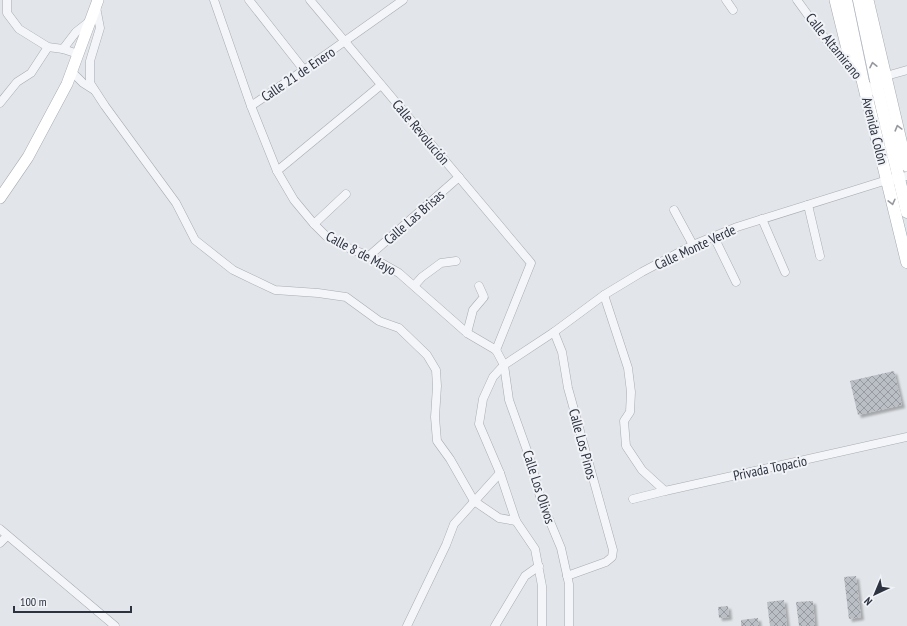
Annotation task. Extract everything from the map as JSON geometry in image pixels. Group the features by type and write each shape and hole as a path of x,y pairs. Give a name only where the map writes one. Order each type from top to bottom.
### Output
{"main road":[{"name":"Avenida Colón","path":"846,0 853,52 863,82 907,262"},
{"name":"Avenida Colón","path":"858,0 874,48 879,95 903,177 907,212"}],"street":[{"path":"6,0 7,13 19,29 48,47 63,49 78,54"},
{"name":"Calle 8 de Mayo","path":"214,0 251,106 277,171 294,200 326,236 341,245 369,256 399,273 467,333 496,350"},
{"path":"249,0 304,70"},
{"name":"Calle Revolución","path":"310,0 531,263 496,350"},
{"name":"Calle 21 de Enero","path":"251,106 403,0"},
{"path":"726,0 733,10"},
{"name":"Calle Altamirano","path":"798,0 837,54 863,82 892,103"},
{"path":"835,0 853,52 874,48"},
{"path":"868,0 874,48 886,76 906,154 907,166"},
{"path":"0,198 28,157 67,84 97,3"},
{"path":"97,3 100,28 90,61 90,83 105,106 176,203 195,240 233,270 275,290 318,293 346,297 379,321 399,328 427,356 436,370 437,386 435,417 437,441 450,459 474,501 499,518 516,521"},
{"path":"63,49 76,32 90,21"},
{"path":"0,102 17,82 31,73 48,47"},
{"path":"886,76 907,70"},
{"path":"72,72 82,83 95,90"},
{"path":"277,171 381,85"},
{"name":"Calle Monte Verde","path":"542,626 542,586 539,566 534,549 516,521 500,473 478,424 483,398 493,377 504,365 554,332 604,295 642,272 693,245 737,227 887,180 903,177"},
{"name":"Calle Las Brisas","path":"369,256 460,178"},
{"path":"314,224 346,194"},
{"path":"808,205 820,256"},
{"path":"674,210 693,245"},
{"path":"762,219 785,272"},
{"path":"714,237 736,282"},
{"path":"414,286 422,277 441,263 456,261"},
{"path":"467,333 473,310 484,297 479,286"},
{"path":"604,295 628,368 630,384 630,412 624,421 626,446 642,470 665,491"},
{"name":"Calle Los Pinos","path":"554,332 562,352 568,388 612,550 612,557 606,562 567,576"},
{"name":"Calle Los Olivos","path":"496,350 504,365 509,400 529,456 541,500 560,548 569,584 569,626"},
{"name":"Privada Topacio","path":"633,499 907,437"},
{"path":"407,626 446,545 454,524 500,473"},
{"path":"0,529 115,626"},
{"path":"0,543 7,536"},
{"path":"495,626 525,576 539,566"}],"building":[{"path":"894,371 902,405 858,415 850,381"},
{"path":"856,576 861,617 849,619 844,577"},
{"path":"784,600 787,626 770,626 767,602"},
{"path":"813,601 815,626 799,626 796,602"},
{"path":"728,606 729,617 719,618 718,607"},
{"path":"758,618 759,626 741,626 741,620"}]}
